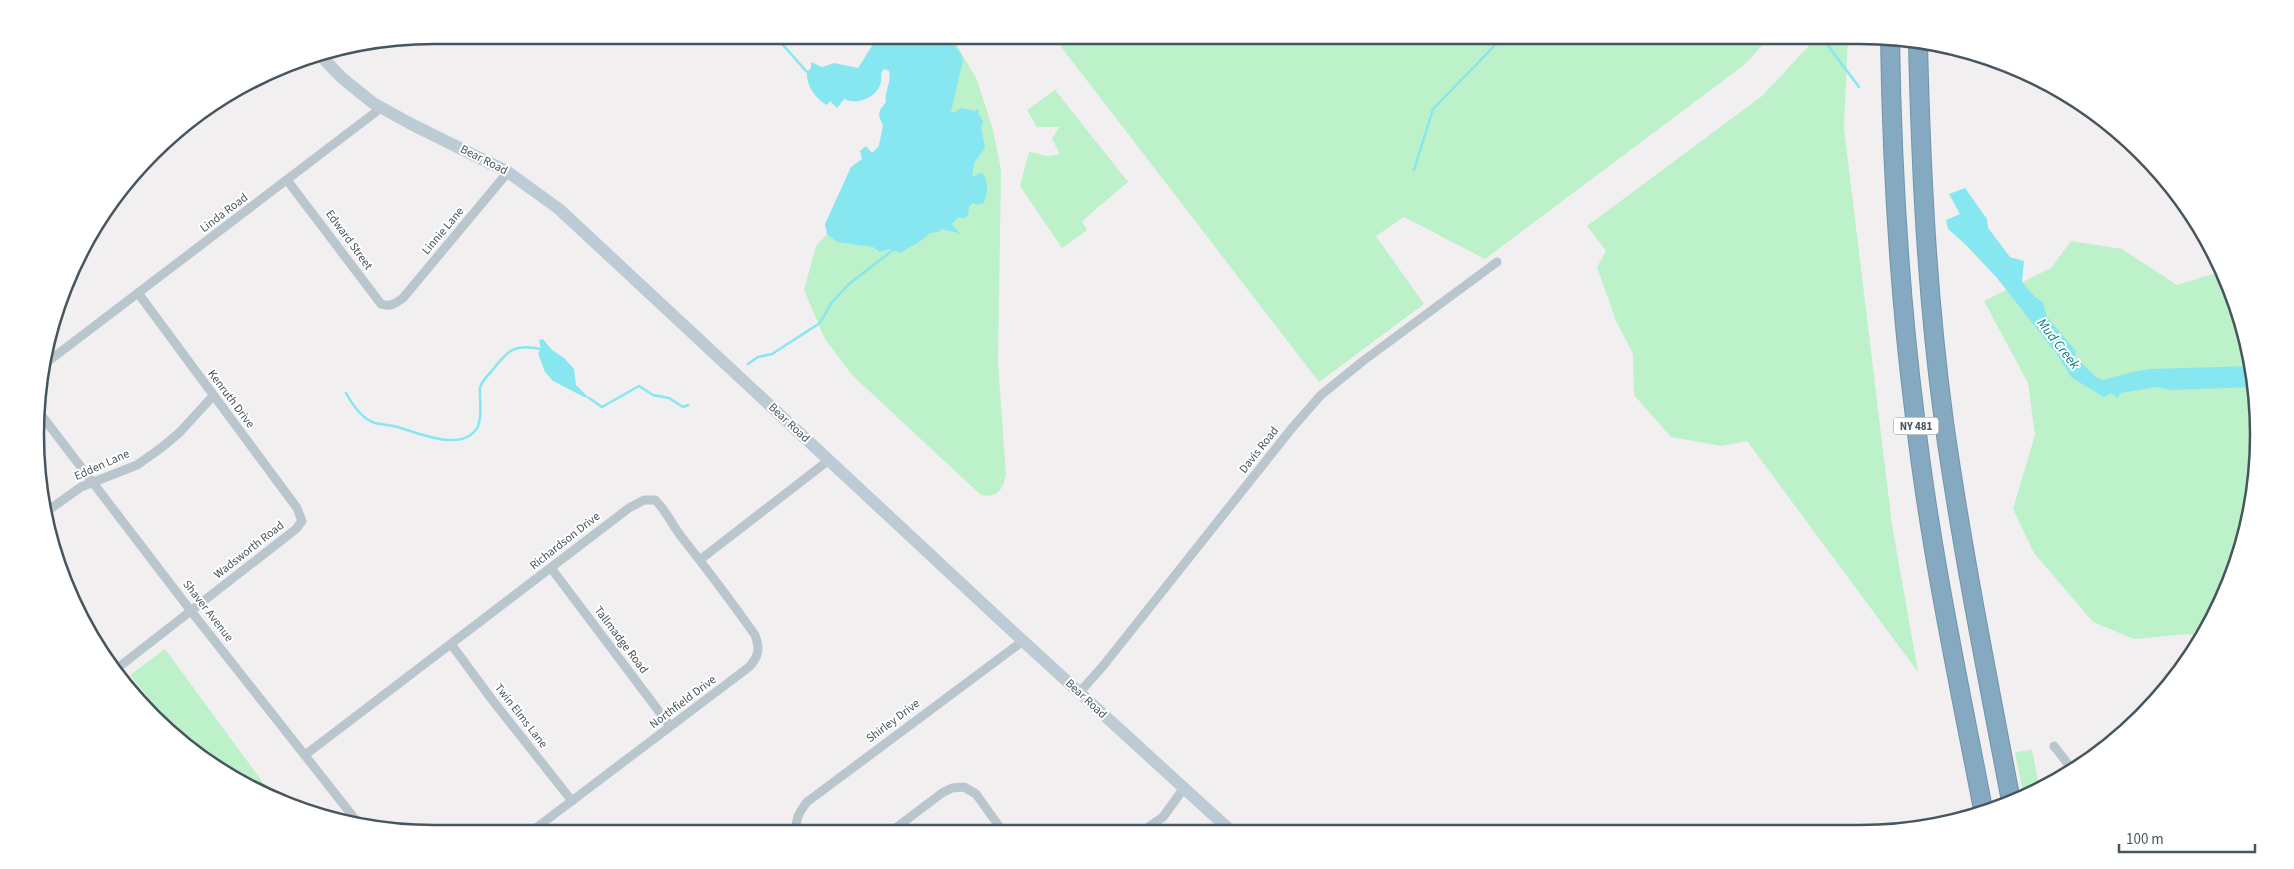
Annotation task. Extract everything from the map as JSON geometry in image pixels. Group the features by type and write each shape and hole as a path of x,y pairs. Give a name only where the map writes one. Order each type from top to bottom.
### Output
{"highway":[{"name":"NY 481","path":"1890,45 1893,182 1902,306 1915,419 1941,591 1982,806"},
{"name":"NY 481","path":"1918,48 1921,156 1926,242 1944,421 1972,597 2010,795"}],"main road":[{"name":"Bear Road","path":"324,60 342,78 381,108 508,172 559,209 1022,641 1224,825"}],"street":[{"name":"Linda Road","path":"51,359 381,108"},
{"name":"Linnie Lane","path":"395,304 403,298 508,172"},
{"name":"Edward Street","path":"287,180 380,304 387,306 395,304"},
{"name":"Davis Road","path":"1079,693 1103,666 1292,428 1321,395 1363,361 1497,262"},
{"name":"Kenruth Drive","path":"138,293 297,508 302,521"},
{"name":"Edden Lane","path":"51,508 81,486 136,465 161,448 179,433 213,396"},
{"name":"Shaver Avenue","path":"45,419 191,611 354,817"},
{"path":"701,559 829,460"},
{"name":"Richardson Drive","path":"306,755 629,508 644,500 655,500 665,509 679,533 701,559"},
{"name":"Wadsworth Road","path":"120,666 296,530 302,521"},
{"name":"Northfield Drive","path":"540,825 749,667 756,659 759,647 755,635 701,559"},
{"name":"Tallmadge Road","path":"551,568 670,726"},
{"name":"Shirley Drive","path":"795,825 798,812 807,802 1022,641"},
{"name":"Twin Elms Lane","path":"451,644 493,701 572,801"},
{"path":"2054,746 2068,764"},
{"path":"900,825 942,793 952,788 964,787 976,794 998,825"},
{"path":"1151,825 1163,817 1184,788"}],"green space":[{"path":"902,44 956,44 977,80 993,130 1001,170 998,363 1006,475 1001,489 995,494 981,495 852,375 825,339 804,290 816,246 852,209 872,165 889,114"},
{"path":"1059,44 1764,44 1744,65 1485,259 1404,217 1376,236 1424,304 1319,382"},
{"path":"1811,44 1848,44 1844,128 1892,525 1918,672 1747,441 1722,446 1671,437 1634,395 1633,354 1616,321 1597,267 1606,251 1587,226 1762,96"},
{"path":"1055,90 1128,182 1082,221 1087,230 1062,248 1020,186 1029,152 1048,156 1060,154 1052,139 1059,127 1037,127 1027,110"},
{"path":"2071,241 2122,249 2177,285 2215,273 2221,285 2237,333 2247,383 2250,434 2249,460 2243,511 2230,560 2221,584 2195,635 2134,639 2093,622 2034,553 2013,509 2035,435 2028,383 1984,301 2051,268"},
{"path":"165,649 266,787 239,773 197,745 162,714 130,675"},
{"path":"2032,750 2038,782 2023,790 2015,752"}],"water":[{"path":"873,44 952,44 959,50 963,60 951,112 961,108 975,111 978,108 979,115 983,121 981,127 985,148 974,163 972,177 982,172 987,187 984,203 978,205 973,203 969,207 968,215 965,218 958,217 952,224 960,234 942,229 938,232 930,233 924,239 901,253 889,249 880,252 873,247 837,242 827,234 825,224 851,167 862,159 860,151 866,146 872,153 879,146 883,125 879,113 886,102 890,75 889,71 884,69 881,73 881,80 876,92 864,100 851,101 844,99 837,108 830,101 827,105 812,92 807,72 811,68 811,62 822,67 834,63 858,68"},
{"path":"1965,188 1987,219 1988,228 2010,257 2024,261 2022,282 2035,297 2043,302 2047,317 2076,351 2075,357 2096,377 2104,380 2150,369 2244,366 2247,387 2170,390 2157,387 2120,393 2118,398 2111,393 2104,397 2072,378 2056,353 1997,278 1948,229 1946,220 1960,214 1949,194"},
{"path":"543,339 552,350 564,358 574,369 576,385 589,398 553,381 545,372 538,353 541,349 539,340"}],"waterway":[{"path":"782,44 807,72"},
{"path":"1414,170 1433,109 1496,44"},
{"name":"Mud Creek","path":"1827,44 1859,87"},
{"path":"748,364 758,357 772,354 820,323 832,302 849,284 893,250"},
{"path":"346,393 362,415 375,423 398,427 430,437 453,440 463,439 472,434 478,426 480,392 484,379 512,350 524,347 541,349"},
{"path":"589,398 602,407 639,386 653,395 669,398 683,407 688,405"}]}
